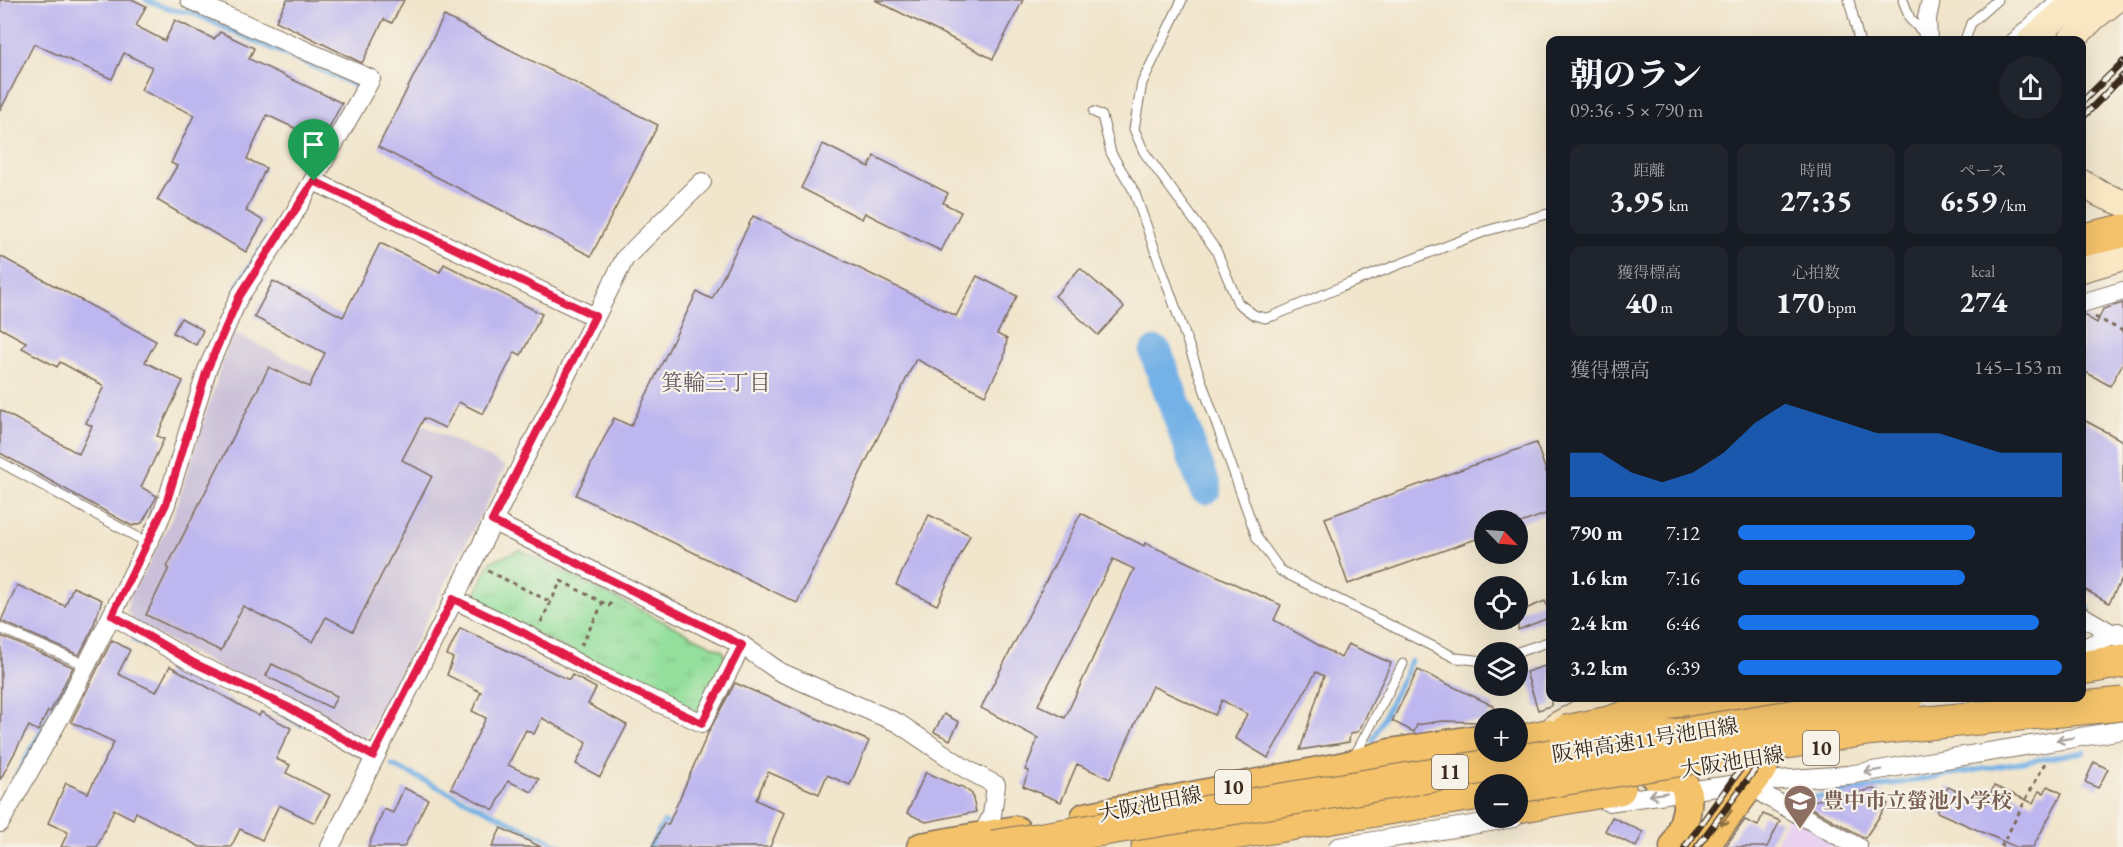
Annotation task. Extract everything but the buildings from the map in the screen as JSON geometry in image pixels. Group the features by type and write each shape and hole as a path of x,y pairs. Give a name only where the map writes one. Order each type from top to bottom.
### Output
{"highway":[{"path":"2086,239 2122,231"},
{"path":"2086,665 2121,643"},
{"path":"2086,693 2123,687"},
{"path":"1528,740 1609,723 1670,702"},
{"path":"1528,804 1619,788 1683,765 1714,748 1755,714 1766,702"},
{"name":"阪神高速11号池田線","path":"983,844 1251,805 1882,702"},
{"path":"1866,729 2033,702"},
{"name":"阪神高速11号池田線","path":"1528,784 1866,729 2123,704"},
{"name":"11","path":"1251,805 1474,753"},
{"name":"11","path":"1148,847 1474,794"},
{"name":"11","path":"1257,847 1474,814"}],"main road":[{"path":"2086,654 2121,643"},
{"name":"大阪池田線","path":"1528,794 1653,774 1758,766 2123,699"},
{"path":"1528,730 1708,702"},
{"path":"1704,847 1758,766 1808,702"},
{"path":"1390,753 1402,761 1410,762 1477,758 1539,753 1728,726 1742,732 1758,766"},
{"name":"大阪池田線","path":"921,847 983,844 1350,765 1390,753 1474,740"},
{"path":"1653,774 1679,778 1686,790 1685,818 1674,847"},
{"path":"1212,847 1474,803"}],"street":[{"path":"0,822 81,663 112,615 143,541 166,504 207,370 239,297 314,181 370,79 190,0"},
{"path":"1928,36 1931,0"},
{"path":"2075,36 2116,0"},
{"path":"2035,36 2073,2"},
{"path":"2053,36 2075,15 2073,2"},
{"path":"314,181 595,316"},
{"path":"330,847 373,756 625,258 702,182"},
{"path":"2086,185 2100,194 2122,231 2086,265"},
{"path":"2088,310 2123,291"},
{"path":"492,521 742,645 780,672 898,723 966,769 996,785 992,815 983,844"},
{"path":"453,599 522,632 595,673 702,723 742,645"},
{"path":"112,615 192,662 288,707 373,756"},
{"path":"2086,619 2121,643"},
{"path":"2086,648 2121,643"},
{"path":"1556,726 1579,713 1620,702"},
{"path":"1528,815 1686,790 1758,766 1848,775 2123,730"},
{"path":"1758,766 1766,796 1858,847"},
{"path":"1338,847 1474,824"}],"lane":[{"path":"1182,0 1142,83 1134,129 1144,152 1216,250 1238,303 1254,315 1265,318 1273,316 1348,284 1486,231 1546,214"},
{"path":"1849,0 1858,36"},
{"path":"1904,0 1910,19 1925,36"},
{"path":"1966,36 1971,22 1997,0"},
{"path":"2017,36 2073,2"},
{"path":"1094,112 1102,116 1111,153 1134,191 1257,538 1281,571 1455,658 1474,660"},
{"path":"0,462 143,541"},
{"path":"0,628 81,663"},
{"path":"1528,648 1546,642"},
{"path":"1350,765 1403,664"}],"path":[{"path":"2088,310 2123,331"},
{"path":"484,568 551,602"},
{"path":"551,628 540,623 561,582 603,603 582,644 572,639"},
{"path":"2001,847 2047,760"}],"shaded area":[{"path":"232,332 506,466 363,743 137,624 127,612 129,595 144,574 174,514"},
{"name":"豊中市立螢池小学校","path":"1789,813 1849,847 1773,847"}],"green space":[{"path":"520,550 723,651 725,659 702,708 693,713 479,605 474,596 491,561"}],"waterway":[{"path":"146,0 172,10 190,12 356,86 356,92"},
{"path":"237,286 266,241"},
{"path":"1156,353 1205,488"},
{"path":"134,640 155,650"},
{"path":"1372,741 1411,661"},
{"path":"4,799 69,681"},
{"path":"275,710 301,725"},
{"path":"1792,801 2084,752"},
{"path":"392,765 563,847"},
{"path":"650,847 664,822 673,826"}],"railway":[{"path":"2086,98 2123,62"},
{"path":"2086,114 2123,76"},
{"path":"1685,847 1788,702"},
{"path":"1697,847 1763,759 1800,702"}],"place":[{"name":"豊中市立螢池小学校","path":"1800,830"}],"district":[{"name":"箕輪三丁目","path":"716,382"}],"route":[{"path":"314,181 595,316 492,521 742,645 702,723 595,673 522,632 453,599 373,756 288,707 192,662 112,615 166,504 207,370 239,297 314,181"}]}
